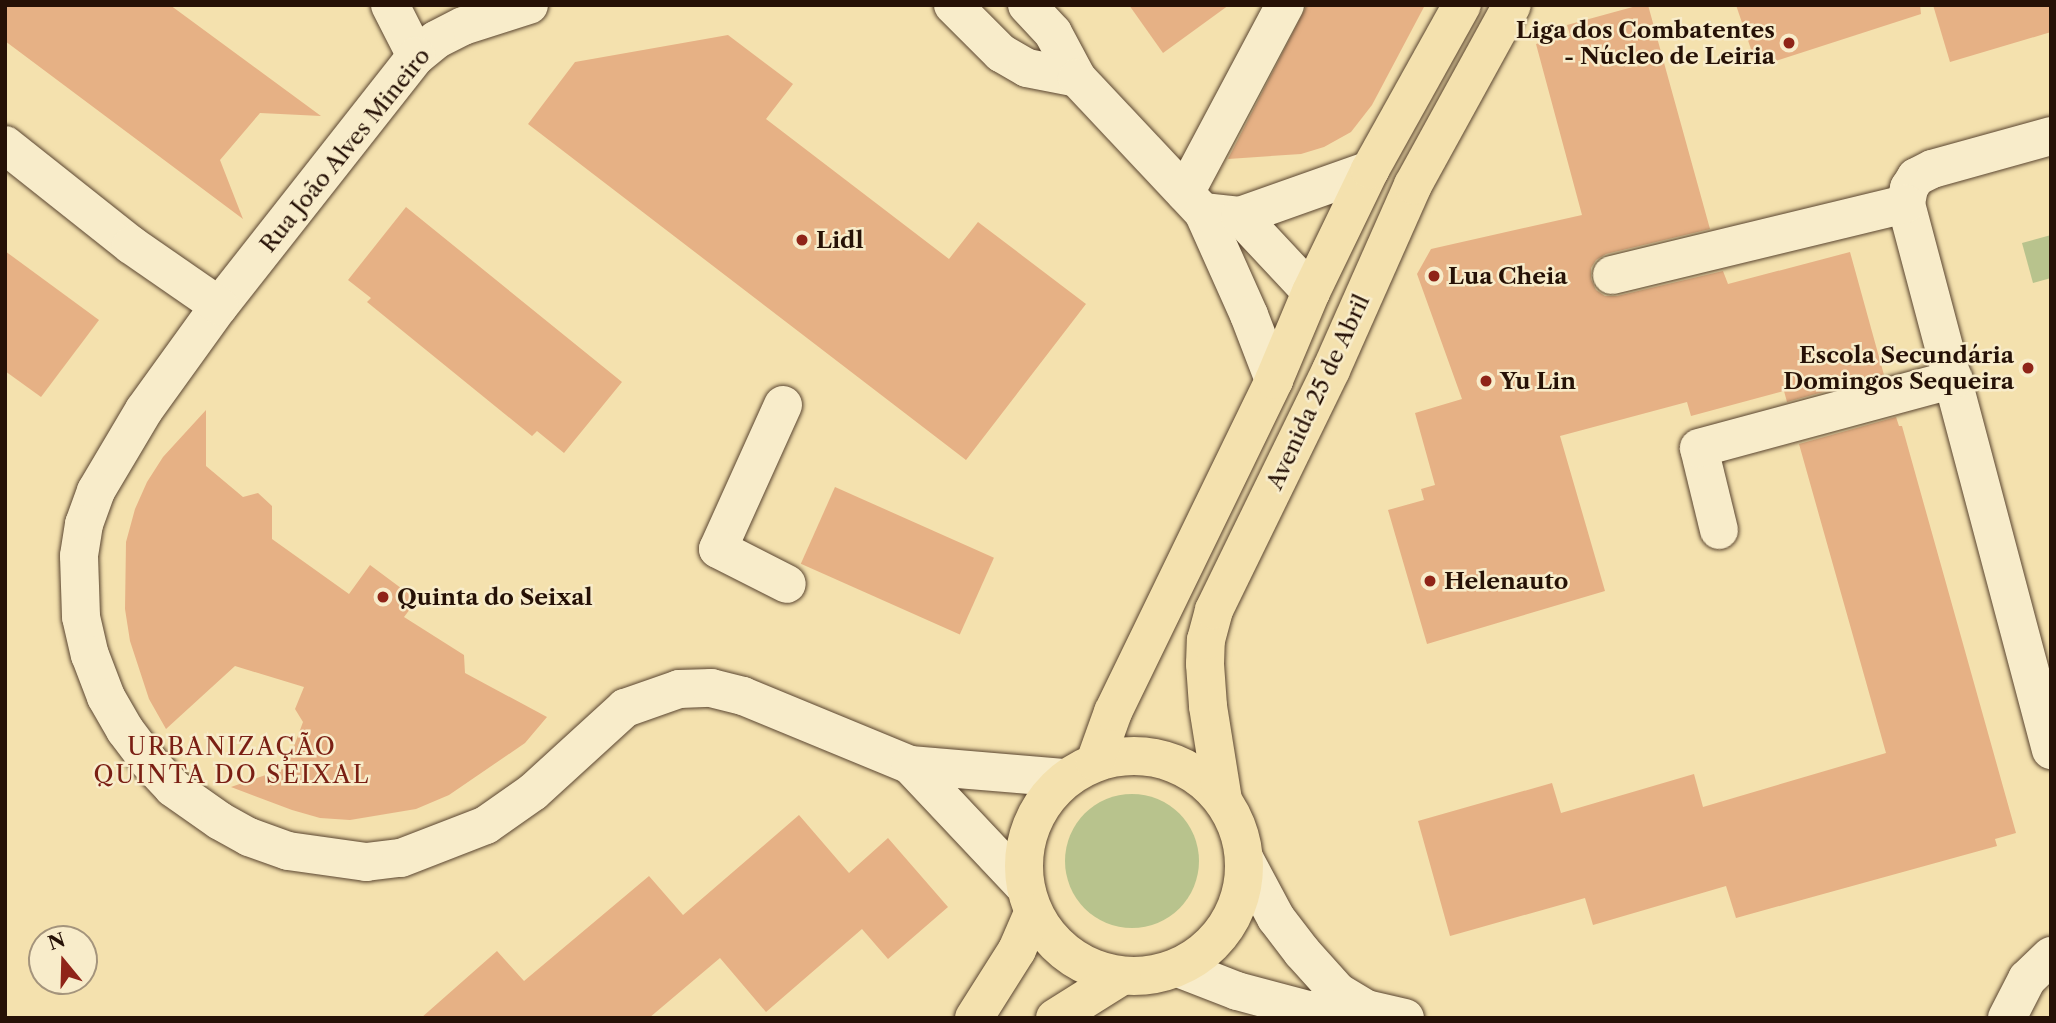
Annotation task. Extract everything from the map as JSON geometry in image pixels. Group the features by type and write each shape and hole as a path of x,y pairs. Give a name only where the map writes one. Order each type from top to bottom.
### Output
{"main road":[{"name":"Avenida 25 de Abril","path":"1081,770 1119,699 1274,380 1311,292 1370,170 1462,5"},
{"name":"Avenida 25 de Abril","path":"1223,800 1208,706 1206,640 1214,610 1331,370 1413,185 1511,5"},
{"path":"1311,292 1331,370"},
{"path":"1123,755 1151,757 1178,765 1203,780 1223,800 1242,839 1245,860 1241,894 1228,925 1207,950 1178,968 1151,975 1122,976 1085,966 1055,944 1029,900 1023,863 1026,839 1034,816 1048,795 1081,770 1123,755"},
{"path":"974,1018 1017,950 1029,900"},
{"path":"1055,1018 1122,976"}],"street":[{"path":"390,5 416,56"},
{"name":"Rua João Alves Mineiro","path":"529,5 463,26 436,40 416,56 219,306 144,410 96,491 84,524 79,556 81,617 90,655 106,697 148,761 196,805 249,837 288,851 366,862 401,858 486,825 533,792 625,708 679,689 711,688 743,696 910,765"},
{"path":"954,5 1002,53 1027,68 1077,78"},
{"path":"1027,5 1053,33 1077,78 1194,202 1249,314 1274,380"},
{"path":"1194,202 1284,5"},
{"path":"2051,136 1932,169 1916,177 1909,188 1906,204 2051,750"},
{"path":"5,145 131,245 219,306"},
{"path":"1240,216 1370,170"},
{"path":"1194,202 1240,216 1311,292"},
{"path":"1612,275 1906,204"},
{"path":"1719,530 1699,448 1954,379"},
{"path":"783,405 718,549 787,584"},
{"path":"910,765 1081,770"},
{"path":"910,765 1029,900"},
{"path":"1245,860 1276,918 1302,952 1338,992 1366,1010"},
{"path":"2007,1018 2027,979 2051,956"},
{"path":"1178,968 1237,991 1308,1010 1366,1010 1405,1018"}],"green space":[{"path":"2051,235 2051,278 2033,283 2022,243"},
{"path":"1132,794 1158,799 1179,814 1194,835 1199,861 1194,887 1179,908 1158,923 1132,928 1106,923 1085,908 1070,887 1065,861 1070,835 1085,814 1106,799"}],"building":[{"path":"5,5 170,5 321,116 260,113 220,160 243,219 5,41"},
{"path":"1129,5 1229,5 1163,53"},
{"path":"1307,5 1425,5 1372,105 1351,132 1324,147 1301,154 1228,159"},
{"path":"1648,5 1710,229 1606,254 1596,260 1591,268 1591,279 1596,290 1605,296 1617,296 1723,271 1728,284 1850,252 1884,375 1787,402 1784,391 1691,416 1687,402 1560,436 1605,591 1427,644 1388,510 1424,500 1421,489 1435,485 1415,413 1462,399 1417,274 1431,249 1582,215 1536,44 1570,35 1567,25"},
{"name":"Liga dos Combatentes - Núcleo de Leiria","path":"1736,5 1920,5 1921,14 1757,67"},
{"path":"1933,5 2051,5 2051,32 1950,62"},
{"name":"Lidl","path":"728,35 793,84 766,119 949,259 978,222 1086,304 966,460 528,124 575,62"},
{"path":"406,207 622,382 564,453 537,431 532,436 367,302 371,298 348,280"},
{"path":"5,251 99,320 41,397 5,371"},
{"path":"206,410 206,466 243,497 258,493 272,506 272,539 349,594 370,565 417,600 404,617 464,655 465,673 547,717 525,743 449,795 416,809 350,820 320,818 231,787 286,768 303,722 295,709 304,687 235,666 166,729 149,699 130,641 125,609 126,542 135,509 147,482 163,457"},
{"path":"1896,417 1899,426 1902,426 2016,833 1995,839 1997,846 1736,918 1726,886 1593,925 1585,898 1450,936 1418,821 1552,783 1561,813 1694,774 1703,807 1886,753 1799,444"},
{"path":"835,487 994,558 960,635 801,564"},
{"path":"799,815 849,873 888,838 948,907 888,959 862,929 766,1012 720,958 649,1018 421,1018 497,951 524,981 649,876 683,915"}],"place":[{"name":"Liga dos Combatentes - Núcleo de Leiria","path":"1789,43"},
{"name":"Lidl","path":"802,240"},
{"name":"Lua Cheia","path":"1434,276"},
{"name":"Escola Secundária Domingos Sequeira","path":"2028,368"},
{"name":"Yu Lin","path":"1486,381"},
{"name":"Helenauto","path":"1430,581"},
{"name":"Quinta do Seixal","path":"383,597"}],"district":[{"name":"URBANIZAÇÃO QUINTA DO SEIXAL","path":"232,761"}]}
